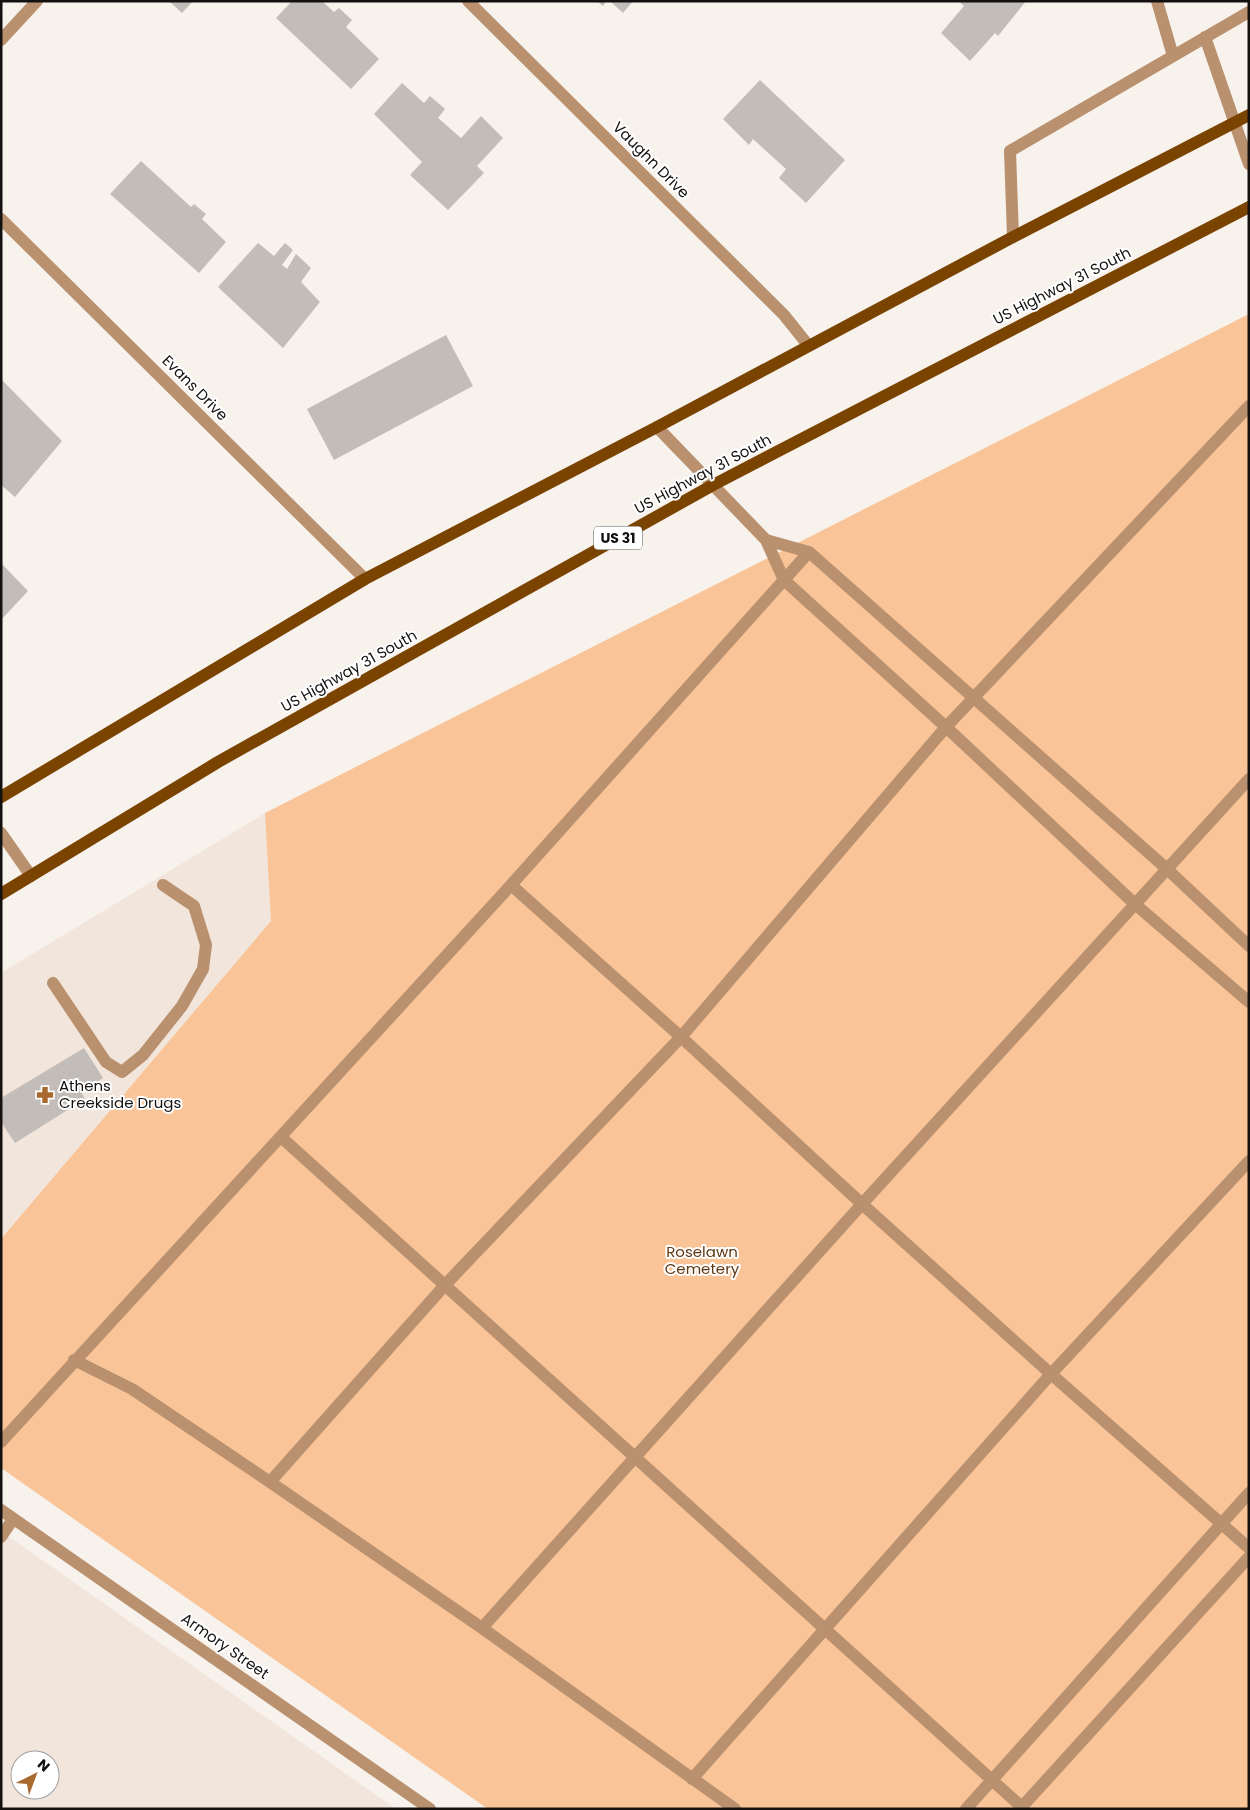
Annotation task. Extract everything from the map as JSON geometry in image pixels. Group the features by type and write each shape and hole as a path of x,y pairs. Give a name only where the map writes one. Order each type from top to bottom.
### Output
{"main road":[{"path":"1,796 365,579 658,427 808,345 1013,237 1249,115"},
{"name":"US Highway 31 South","path":"1,894 218,762 713,486 1249,207"}],"street":[{"path":"1,40 37,1"},
{"name":"Vaughn Drive","path":"468,1 784,314 808,345"},
{"path":"1157,1 1173,56"},
{"path":"1013,237 1010,151 1249,12"},
{"path":"1206,37 1249,164"},
{"name":"Evans Drive","path":"1,219 365,579"},
{"path":"270,1482 446,1285 681,1037 946,726 1249,406"},
{"path":"658,427 766,540 784,580 946,726 1136,904 1249,1002"},
{"path":"766,540 809,552 1167,869 1249,946"},
{"path":"1,1442 74,1360 511,885 809,552"},
{"path":"482,1628 862,1204 1249,779"},
{"path":"1,833 31,876"},
{"path":"53,983 106,1062 122,1072 143,1055 188,996 203,969 206,944 194,906 163,885"},
{"path":"511,885 1051,1374 1249,1548"},
{"path":"281,1136 1022,1808 1249,1557"},
{"path":"692,1779 1051,1374 1249,1161"},
{"path":"74,1360 132,1389 270,1482 482,1628 735,1809"},
{"path":"966,1809 1249,1493"},
{"name":"Armory Street","path":"1,1510 430,1809"},
{"path":"1,1537 13,1519"}],"shaded area":[{"path":"265,813 271,921 1,1239 1,973"},
{"path":"1,1531 396,1809 1,1809"}],"green space":[{"name":"Roselawn Cemetery","path":"1249,314 1249,1809 488,1809 1,1468 1,1239 271,921 265,813"}],"building":[{"path":"169,1 193,1 182,13"},
{"path":"292,1 322,1 334,12 339,8 352,20 346,27 379,59 351,89 276,18"},
{"path":"597,1 606,1 603,6"},
{"path":"610,1 633,1 623,13"},
{"path":"959,1 1026,1 998,36 995,33 970,61 941,33 964,6"},
{"path":"760,80 845,160 806,203 779,178 786,169 753,139 749,145 723,119"},
{"path":"402,83 424,103 430,96 445,109 438,118 461,138 481,116 503,138 477,166 484,173 448,210 410,175 422,162 374,114"},
{"path":"141,161 191,207 194,204 206,214 202,219 226,242 199,273 110,194"},
{"path":"258,243 274,256 285,243 293,250 282,265 287,269 296,254 311,268 301,282 320,302 283,348 218,287"},
{"path":"446,335 473,386 334,460 307,409"},
{"path":"1,379 62,441 15,497 1,485"},
{"path":"1,563 28,591 1,620"},
{"name":"Athens Creekside Drugs","path":"84,1048 103,1078 81,1092 85,1099 15,1143 1,1122 1,1098"}],"place":[{"name":"Athens Creekside Drugs","path":"45,1095"}]}
